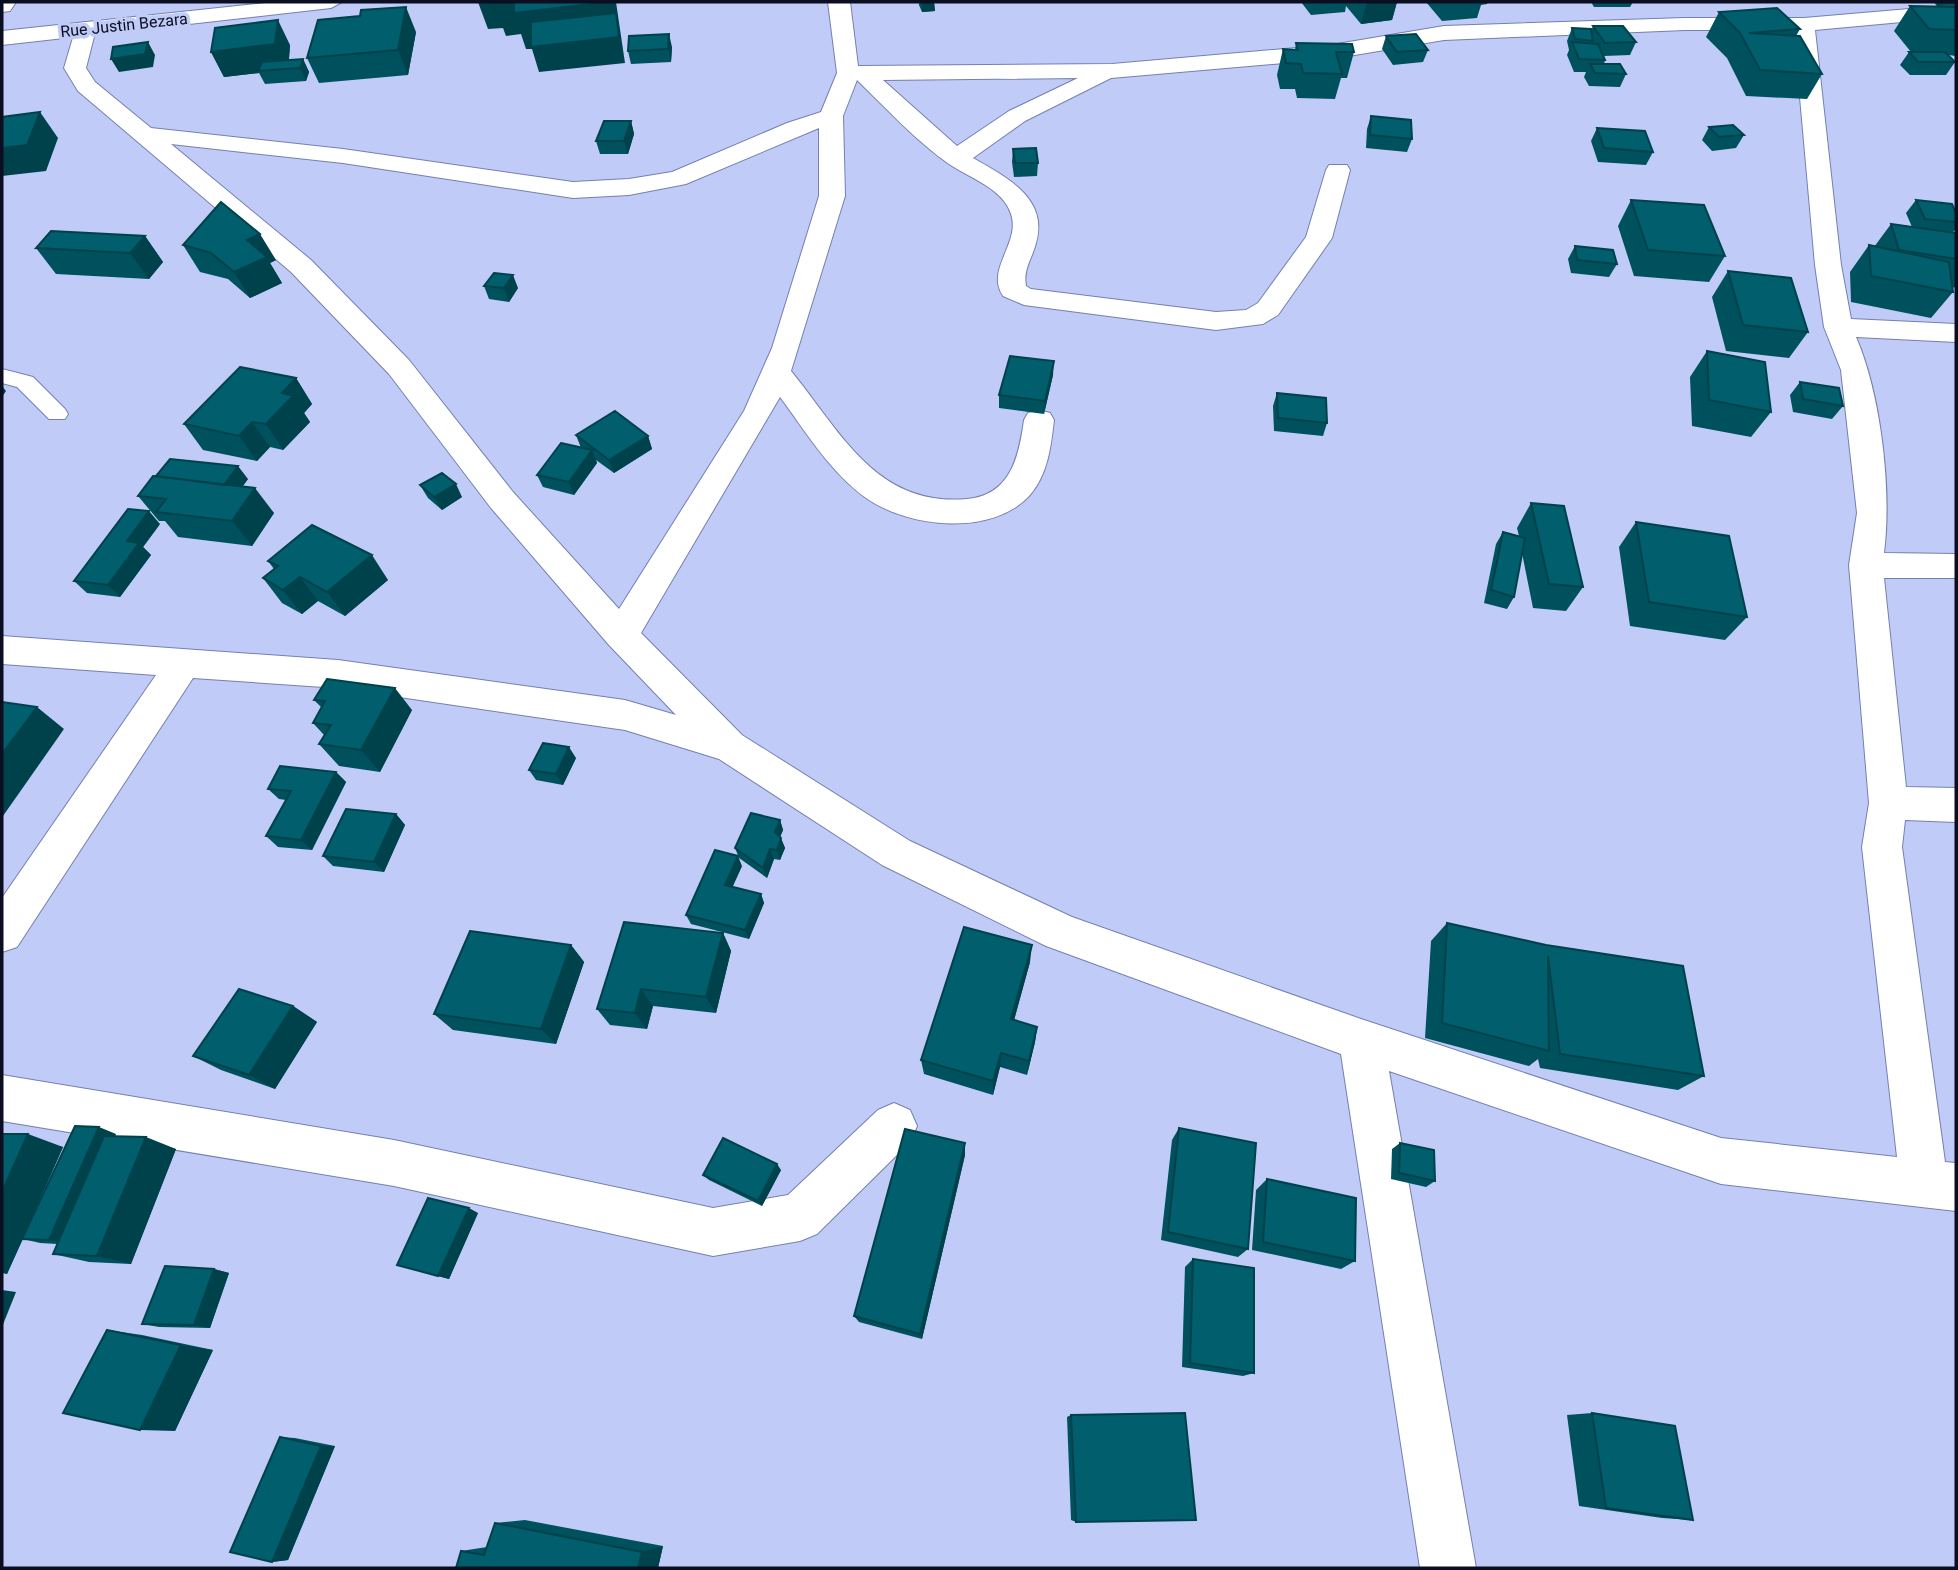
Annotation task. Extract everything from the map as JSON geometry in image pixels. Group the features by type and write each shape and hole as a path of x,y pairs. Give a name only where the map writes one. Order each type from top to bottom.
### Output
{"street":[{"path":"2,6 5,2"},
{"name":"Rue Justin Bezara","path":"2,38 257,6 331,2"},
{"path":"839,2 855,73 956,158 1019,200 1028,218 1009,279 1013,290 1024,297 1216,321 1253,318 1268,309 1320,238 1338,170"},
{"path":"855,73 1112,71 1331,52 1444,33 1685,24 1804,24 1956,11"},
{"path":"85,29 75,68 86,86 301,266 399,367 502,500 621,635 731,747 896,853 1060,932 1361,1040 1721,1161 1940,1185 1882,847 1888,803 1866,565 1873,513 1856,370 1838,327 1804,24"},
{"path":"956,158 1017,116 1112,71"},
{"path":"621,635 688,521 759,411 777,373 832,196 831,116 855,73"},
{"path":"141,134 343,156 573,190 629,187 677,179 795,128 831,116"},
{"path":"1838,327 1956,333"},
{"path":"777,373 834,447 878,491 901,503 941,510 969,509 1007,498 1029,469 1039,420"},
{"path":"1866,565 1956,566"},
{"path":"2,650 338,674 551,702 625,715 731,747"},
{"path":"2,933 184,663"},
{"path":"1888,803 1956,805"},
{"path":"1361,1040 1448,1568"},
{"path":"2,1098 394,1163 713,1232 800,1217 894,1126"}],"lane":[{"path":"2,376 25,382 57,414"}],"building":[{"path":"514,2 609,2 514,13"},
{"path":"1956,3 1956,7 1941,7 1937,4"},
{"path":"1910,6 1956,7 1956,30 1929,29"},
{"path":"406,7 398,50 307,58 318,20 360,16 361,10"},
{"path":"1777,8 1800,29 1749,33 1800,36 1822,74 1760,70 1740,33 1719,12"},
{"path":"616,13 619,37 531,47 531,22"},
{"path":"278,20 275,44 211,52 215,28"},
{"path":"1593,26 1623,26 1636,42 1605,43"},
{"path":"1572,28 1591,29 1593,41 1575,39"},
{"path":"669,34 668,49 628,51 629,36"},
{"path":"1416,34 1428,50 1397,52 1386,36"},
{"path":"148,42 145,54 111,59 113,47"},
{"path":"1572,42 1598,44 1605,60 1579,59"},
{"path":"1296,43 1352,44 1354,52 1336,52 1342,74 1303,73 1301,64 1286,63 1283,49 1298,50"},
{"path":"1909,52 1945,52 1955,62 1918,62"},
{"path":"303,59 300,68 258,71 262,62"},
{"path":"1590,64 1620,64 1626,74 1595,73"},
{"path":"40,112 27,145 2,148 2,117"},
{"path":"1371,116 1411,120 1412,139 1370,135"},
{"path":"604,121 631,121 624,141 596,141"},
{"path":"1733,125 1744,135 1719,137 1709,127"},
{"path":"1597,128 1645,131 1653,152 1604,148"},
{"path":"1036,148 1038,163 1015,163 1013,149"},
{"path":"1631,200 1704,205 1725,256 1648,250"},
{"path":"1916,200 1952,204 1956,222 1925,219"},
{"path":"221,202 260,234 247,240 267,257 234,272 211,253 183,245"},
{"path":"1891,224 1956,233 1956,259 1899,250"},
{"path":"51,231 145,236 130,253 36,248"},
{"path":"1869,245 1949,262 1953,292 1871,276"},
{"path":"1575,246 1613,250 1617,264 1577,260"},
{"path":"1728,271 1791,278 1808,332 1743,325"},
{"path":"494,273 513,275 504,288 484,286"},
{"path":"1707,351 1765,362 1771,412 1709,400"},
{"path":"1010,356 1054,361 1045,401 999,395"},
{"path":"240,367 296,378 282,393 293,396 266,424 252,422 239,436 184,424"},
{"path":"1800,382 1839,388 1843,406 1803,399"},
{"path":"1277,393 1326,398 1327,423 1278,418"},
{"path":"615,411 648,436 609,460 576,435"},
{"path":"561,443 592,450 569,482 537,475"},
{"path":"170,459 238,466 224,485 156,476"},
{"path":"442,473 456,484 434,497 420,485"},
{"path":"153,476 255,488 232,521 156,512 166,499 138,496"},
{"path":"1531,503 1564,506 1583,587 1549,584"},
{"path":"128,509 149,511 127,541 139,543 108,585 74,581"},
{"path":"1636,522 1729,536 1747,617 1649,602"},
{"path":"312,525 372,555 327,592 300,577 283,590 263,578 278,566 268,561"},
{"path":"1503,532 1525,538 1514,597 1491,590"},
{"path":"327,679 395,688 361,750 319,744 331,725 313,723 325,701 314,700"},
{"path":"2,702 37,707 2,754"},
{"path":"543,743 569,747 556,774 529,770"},
{"path":"280,766 336,772 301,840 266,836 291,791 268,789"},
{"path":"346,809 396,814 374,862 323,856"},
{"path":"751,813 780,820 775,832 781,838 777,850 770,849 763,868 735,848"},
{"path":"715,850 738,856 725,885 761,894 745,930 686,915"},
{"path":"624,922 723,933 706,997 641,989 635,1013 597,1009"},
{"path":"1447,923 1546,945 1683,966 1704,1076 1560,1054 1548,956 1549,1051 1442,1023"},
{"path":"964,927 1032,945 1011,1019 1037,1027 1029,1061 1001,1053 993,1081 921,1060"},
{"path":"470,931 571,945 541,1029 434,1014"},
{"path":"239,989 293,1006 249,1075 193,1056"},
{"path":"75,1126 99,1127 49,1240 22,1239"},
{"path":"1179,1128 1256,1143 1248,1249 1168,1232"},
{"path":"905,1129 965,1143 920,1334 854,1316"},
{"path":"2,1134 28,1134 2,1192"},
{"path":"104,1136 146,1137 97,1256 53,1254"},
{"path":"723,1138 777,1164 758,1201 703,1175"},
{"path":"1400,1143 1434,1150 1435,1181 1399,1173"},
{"path":"1267,1179 1356,1198 1355,1261 1263,1242"},
{"path":"428,1198 469,1208 438,1276 397,1265"},
{"path":"1193,1259 1254,1268 1254,1373 1190,1363"},
{"path":"165,1266 214,1269 194,1325 142,1324"},
{"path":"107,1330 181,1345 140,1430 63,1413"},
{"path":"1185,1413 1196,1520 1076,1522 1071,1415"},
{"path":"1592,1413 1675,1426 1693,1520 1606,1508"},
{"path":"280,1437 321,1446 272,1562 230,1552"},
{"path":"495,1523 642,1552 638,1568 456,1568 461,1551 484,1555"}]}
